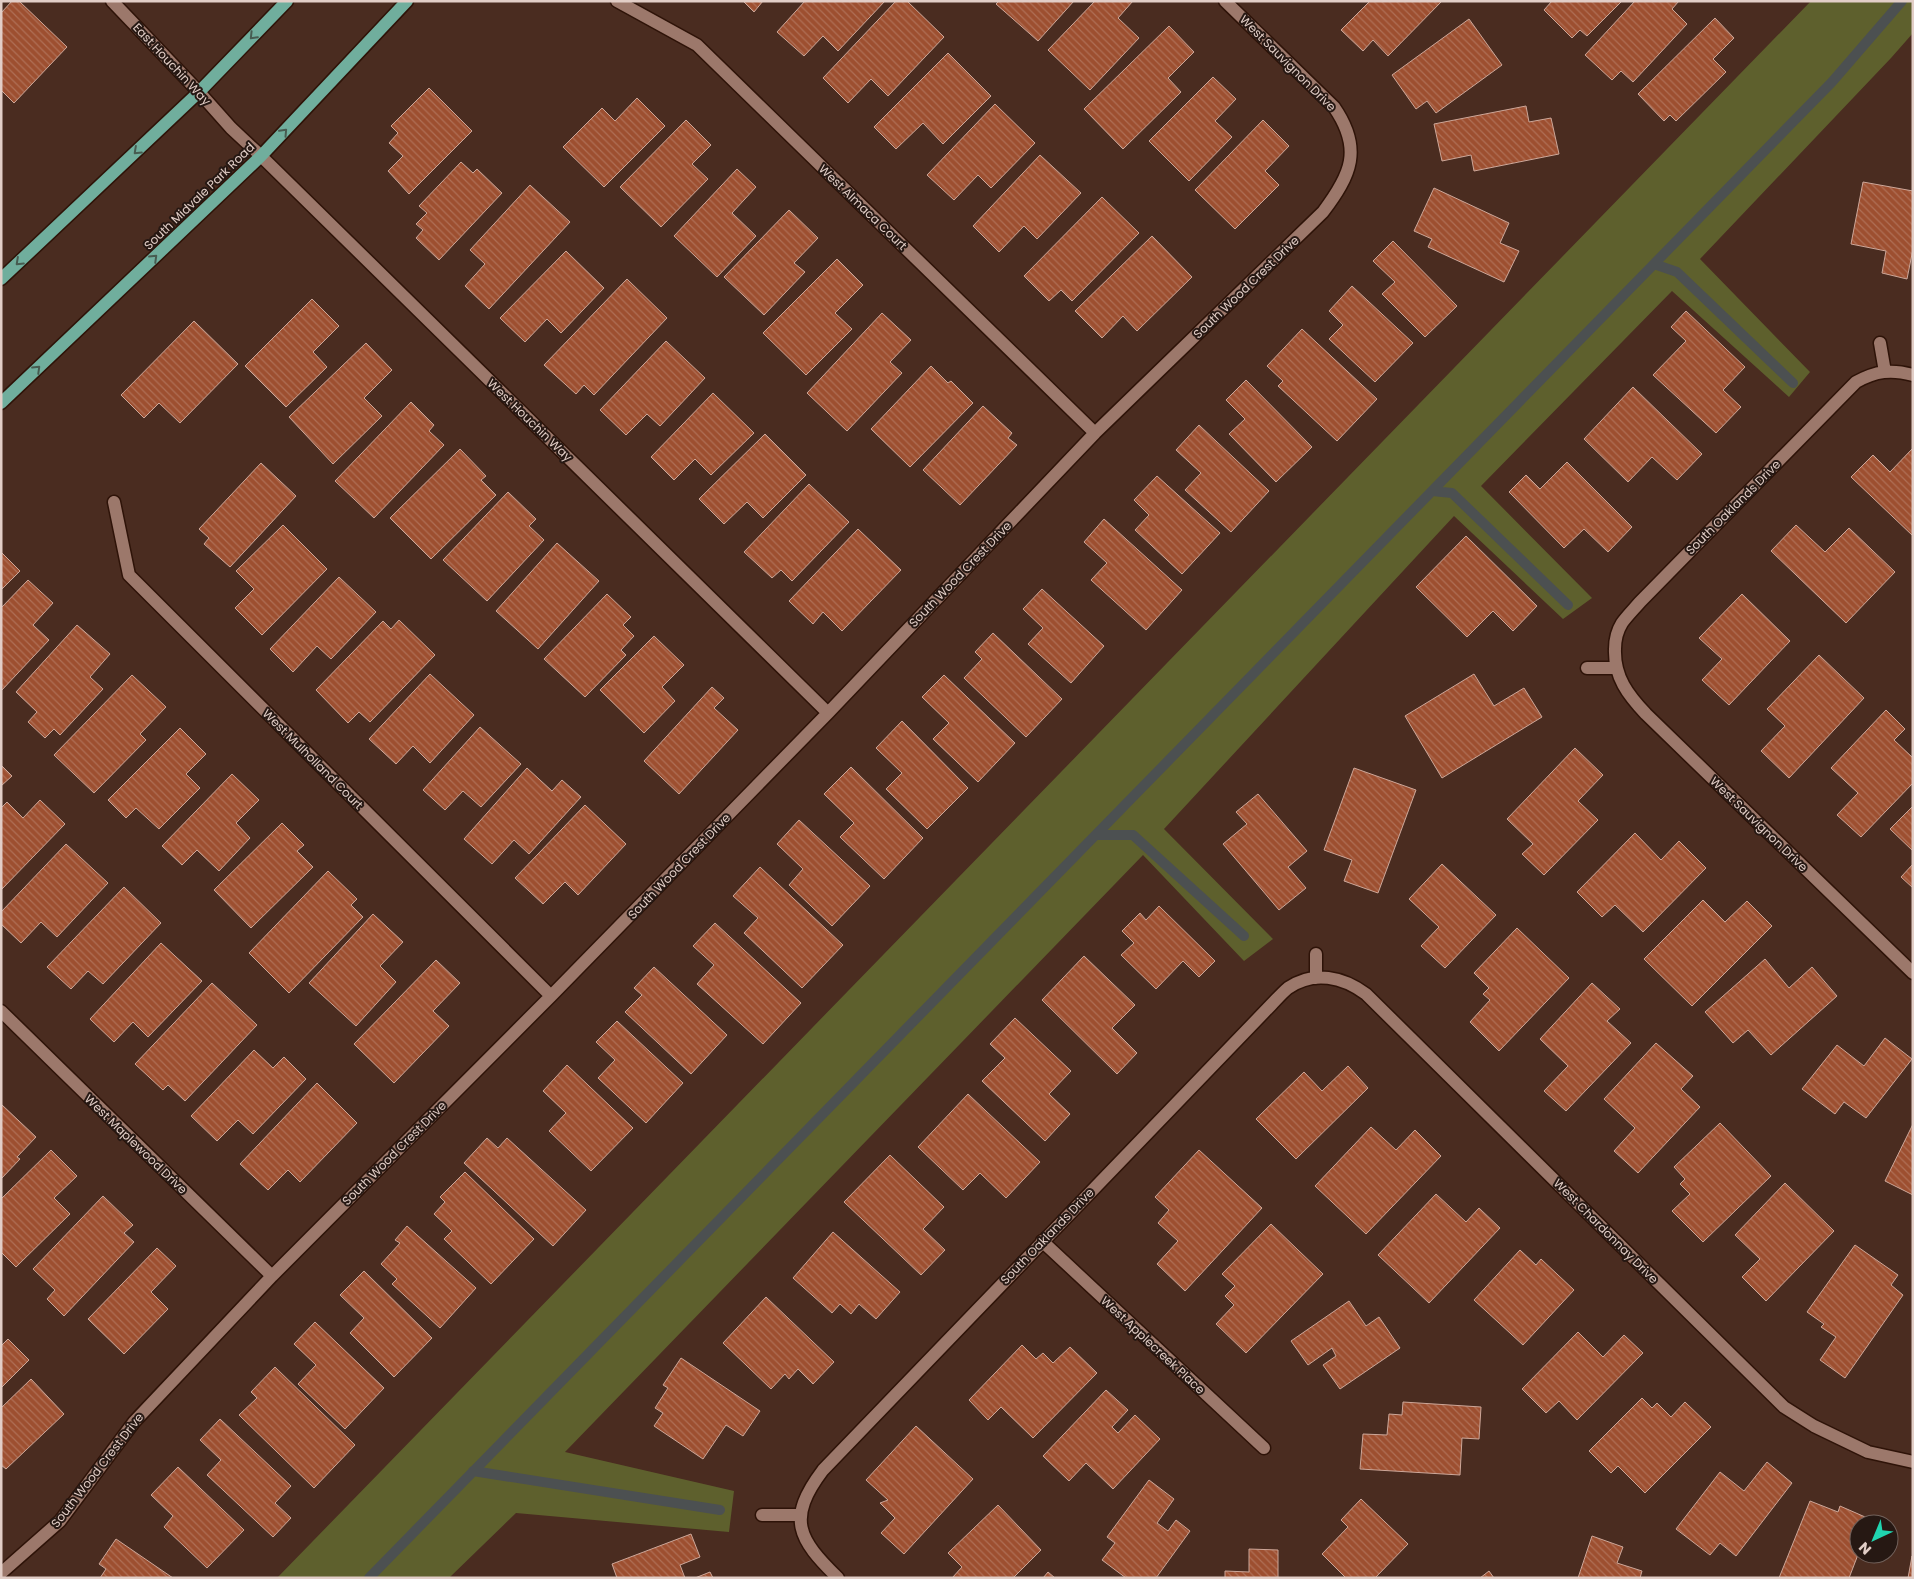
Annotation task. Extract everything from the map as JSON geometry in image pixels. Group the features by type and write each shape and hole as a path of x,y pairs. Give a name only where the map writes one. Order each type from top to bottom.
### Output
{"main road":[{"path":"1,279 199,92 287,1"},
{"name":"South Midvale Park Road","path":"1,403 261,156 406,1"}],"street":[{"name":"East Houchin Way","path":"112,1 231,128"},
{"name":"West Almaca Court","path":"617,1 697,45 1095,433"},
{"name":"West Sauvignon Drive","path":"1225,1 1334,107 1349,135 1351,157"},
{"name":"West Houchin Way","path":"231,128 828,712"},
{"name":"South Wood Crest Drive","path":"2,1571 60,1521 134,1422 272,1276 551,996 828,712 1095,433 1323,212 1341,188 1348,172 1351,157"},
{"path":"1880,343 1885,372 1913,375"},
{"name":"South Oaklands Drive","path":"1616,668 1616,640 1621,624 1640,602 1856,382 1870,374 1885,372"},
{"name":"West Mulholland Court","path":"114,502 129,575 551,996"},
{"path":"1587,668 1616,668"},
{"name":"West Sauvignon Drive","path":"1616,668 1629,695 1646,714 1913,973"},
{"path":"1316,954 1316,978"},
{"name":"South Oaklands Drive","path":"800,1515 811,1486 823,1470 1042,1241 1270,1005 1288,988 1303,981 1316,978"},
{"name":"West Chardonnay Drive","path":"1316,978 1334,978 1352,984 1366,994 1784,1407 1814,1426 1868,1452 1913,1462"},
{"name":"West Maplewood Drive","path":"1,1011 272,1276"},
{"name":"West Applecreek Place","path":"1042,1241 1264,1448"},
{"path":"762,1515 800,1515 801,1530 810,1547 838,1578"}],"green space":[{"path":"1811,1 1913,1 1913,33 1700,259 1810,372 1789,397 1672,291 1481,486 1592,598 1563,619 1454,516 1164,829 1273,939 1244,961 1143,855 565,1452 734,1491 729,1532 516,1513 449,1578 277,1578"}],"building":[{"path":"12,1 19,1 67,47 14,103 1,90 1,13"},
{"path":"743,1 763,1 754,12"},
{"path":"805,1 885,1 838,51 823,36 804,56 777,32"},
{"path":"896,1 907,1 944,37 888,96 871,79 848,103 823,78"},
{"path":"999,1 1074,1 1038,41 996,4"},
{"path":"1095,1 1133,1 1118,18 1139,38 1090,90 1048,50"},
{"path":"1370,1 1442,1 1388,56 1373,40 1363,51 1341,30"},
{"path":"1552,1 1622,1 1587,36 1580,30 1572,38 1544,10"},
{"path":"1635,1 1679,1 1672,9 1687,24 1633,82 1621,71 1612,80 1585,55"},
{"path":"1715,18 1734,38 1713,59 1726,72 1676,121 1670,115 1664,121 1638,94"},
{"path":"1469,19 1502,65 1436,113 1427,101 1416,109 1392,75"},
{"path":"1169,26 1194,52 1168,78 1181,92 1123,149 1084,109"},
{"path":"948,53 991,96 943,144 923,123 896,149 874,127"},
{"path":"1213,77 1236,99 1215,121 1232,137 1189,181 1149,141"},
{"path":"429,88 472,131 409,194 388,171 403,156 389,143 398,133 391,126"},
{"path":"637,98 665,126 604,187 563,147 602,108 615,121"},
{"path":"995,104 1035,143 991,188 978,175 954,200 927,175"},
{"path":"1526,106 1529,122 1551,118 1559,154 1474,171 1471,155 1442,161 1434,124"},
{"path":"686,120 711,145 692,164 708,179 661,227 620,187"},
{"path":"1263,120 1289,146 1265,171 1279,185 1235,229 1195,190"},
{"path":"1040,155 1081,193 1037,239 1024,226 999,252 973,226"},
{"path":"461,162 473,173 477,169 502,193 439,260 416,238 423,230 416,224 427,213 419,206"},
{"path":"737,169 756,187 732,213 756,236 717,277 674,236"},
{"path":"1863,182 1913,191 1913,249 1907,279 1882,273 1886,251 1851,244"},
{"path":"530,185 570,222 489,309 465,286 485,264 470,250"},
{"path":"1434,188 1509,223 1500,243 1519,251 1504,282 1428,247 1432,239 1414,231"},
{"path":"1102,197 1139,233 1072,301 1061,290 1049,301 1024,276"},
{"path":"789,210 818,238 794,263 805,272 764,315 724,277"},
{"path":"1152,236 1192,277 1137,331 1123,316 1102,338 1075,311"},
{"path":"1393,241 1457,306 1425,337 1382,294 1395,282 1373,261"},
{"path":"566,251 604,288 561,333 547,319 525,342 500,318"},
{"path":"837,259 863,285 835,313 852,329 806,375 763,333"},
{"path":"627,279 667,318 594,395 584,385 576,394 544,365"},
{"path":"1352,286 1413,343 1375,382 1329,339 1343,325 1329,311"},
{"path":"312,299 339,326 313,352 327,367 286,407 245,366"},
{"path":"1686,311 1745,367 1723,390 1741,407 1716,433 1653,375 1686,341 1671,327"},
{"path":"882,313 911,340 890,362 902,373 847,431 807,393"},
{"path":"194,321 238,364 180,423 159,403 144,418 121,395"},
{"path":"1302,329 1377,399 1337,441 1278,386 1283,381 1267,366"},
{"path":"666,341 705,378 660,426 647,414 626,435 600,410"},
{"path":"366,343 392,370 364,398 382,416 333,464 289,417"},
{"path":"931,366 948,383 951,381 973,403 910,467 871,429"},
{"path":"1246,380 1312,447 1276,482 1229,434 1245,419 1226,400"},
{"path":"1633,387 1702,454 1677,480 1652,457 1628,482 1584,439"},
{"path":"713,393 754,433 711,475 695,459 674,480 651,457"},
{"path":"411,402 434,425 429,431 444,445 374,518 335,481"},
{"path":"983,406 1012,433 1008,438 1017,445 960,505 923,470"},
{"path":"1199,425 1269,491 1231,532 1185,490 1201,473 1176,450"},
{"path":"765,434 806,475 763,518 747,502 724,524 699,499"},
{"path":"460,449 486,476 481,480 496,495 431,559 390,518"},
{"path":"1912,449 1913,536 1851,477 1873,455 1890,472"},
{"path":"1567,462 1632,527 1608,552 1584,529 1564,548 1509,492 1526,475 1540,489"},
{"path":"261,463 296,496 230,567 204,544 209,538 199,529"},
{"path":"1157,476 1220,533 1182,574 1135,530 1149,515 1134,500"},
{"path":"809,484 849,522 792,581 781,570 772,578 744,552"},
{"path":"508,492 536,519 529,526 544,540 487,601 443,560"},
{"path":"1104,519 1182,590 1146,630 1091,580 1107,563 1084,542"},
{"path":"283,525 327,569 262,635 235,608 254,589 236,571"},
{"path":"1796,525 1825,552 1849,528 1895,572 1846,623 1771,551"},
{"path":"858,529 901,570 842,631 823,612 813,624 789,601"},
{"path":"1466,536 1537,606 1513,631 1493,611 1467,637 1416,587"},
{"path":"557,543 599,581 538,649 496,611"},
{"path":"1,552 20,571 1,590"},
{"path":"339,577 376,612 331,659 317,646 293,672 270,649"},
{"path":"28,580 53,603 33,625 49,640 1,691 1,608"},
{"path":"1042,589 1104,646 1071,683 1028,644 1043,628 1023,609"},
{"path":"607,594 631,617 623,625 634,636 621,650 626,655 585,697 544,659"},
{"path":"1742,594 1790,641 1729,705 1702,680 1722,659 1699,638"},
{"path":"399,620 435,655 370,722 359,712 348,723 316,690 383,621 391,629"},
{"path":"77,625 110,654 90,677 103,689 60,735 54,729 45,738 28,722 37,712 16,692"},
{"path":"993,633 1062,699 1026,737 964,678 982,659 975,652"},
{"path":"654,636 684,665 662,687 675,701 644,733 600,690"},
{"path":"1819,655 1864,698 1789,778 1761,751 1785,726 1767,709"},
{"path":"430,674 474,715 430,763 413,746 396,764 369,739"},
{"path":"1474,674 1494,706 1524,688 1542,717 1442,778 1405,716"},
{"path":"132,675 166,707 140,734 146,740 94,793 54,755"},
{"path":"944,675 1015,743 978,782 933,739 949,723 922,697"},
{"path":"712,687 724,698 714,708 738,730 679,794 644,761"},
{"path":"1886,710 1905,729 1894,740 1913,758 1913,783 1861,837 1837,815 1858,793 1831,768"},
{"path":"902,721 968,788 927,829 886,789 902,773 876,748"},
{"path":"480,727 521,764 481,807 463,791 445,810 423,790"},
{"path":"180,728 206,754 186,774 200,788 159,829 136,808 126,818 108,800"},
{"path":"1575,748 1603,775 1578,801 1598,820 1544,875 1522,854 1533,844 1507,819"},
{"path":"1,765 12,776 1,786"},
{"path":"851,767 923,838 884,879 840,837 854,823 824,794"},
{"path":"527,768 552,791 562,780 581,797 529,854 514,840 492,864 464,839"},
{"path":"1354,768 1416,790 1378,893 1344,881 1352,860 1324,850"},
{"path":"232,774 259,800 236,823 250,838 219,871 197,850 182,865 162,846"},
{"path":"1258,794 1307,851 1288,867 1306,888 1279,910 1223,844 1247,824 1236,812"},
{"path":"40,800 65,824 1,890 1,808 7,802 23,818"},
{"path":"585,805 626,844 578,895 565,882 543,904 515,878"},
{"path":"1913,806 1913,851 1890,829"},
{"path":"799,820 870,886 832,926 789,885 803,869 777,844"},
{"path":"282,823 304,845 297,851 313,867 251,928 214,890"},
{"path":"1635,833 1661,860 1679,841 1706,868 1643,932 1615,905 1602,917 1577,892"},
{"path":"66,844 108,883 57,937 41,922 21,943 1,924 1,912"},
{"path":"1442,864 1496,915 1445,968 1421,946 1439,927 1409,899"},
{"path":"1913,864 1913,888 1901,877"},
{"path":"760,867 843,945 802,988 744,933 758,918 733,896"},
{"path":"328,871 357,899 351,905 363,917 289,993 249,953"},
{"path":"124,887 161,923 103,984 88,971 71,989 47,967"},
{"path":"1703,900 1725,922 1747,901 1772,926 1692,1006 1644,959"},
{"path":"1159,906 1215,961 1199,977 1183,961 1156,989 1121,955 1134,943 1122,931 1140,913 1146,920"},
{"path":"373,914 403,942 380,966 396,982 356,1026 309,983"},
{"path":"715,923 801,1003 763,1044 697,984 714,965 693,946"},
{"path":"1517,928 1569,978 1499,1051 1470,1022 1490,1000 1483,994 1489,988 1474,973"},
{"path":"161,943 202,981 148,1037 133,1022 114,1042 90,1019"},
{"path":"1084,956 1135,1005 1112,1028 1137,1053 1117,1074 1042,1000"},
{"path":"1765,959 1789,988 1812,967 1837,996 1771,1055 1748,1030 1733,1043 1705,1012"},
{"path":"436,960 460,983 433,1011 449,1026 394,1083 354,1044"},
{"path":"654,967 727,1035 691,1074 625,1012 642,995 634,988"},
{"path":"212,983 257,1025 185,1101 168,1085 163,1090 135,1064"},
{"path":"1592,983 1620,1009 1607,1021 1631,1043 1566,1111 1544,1091 1568,1066 1540,1039"},
{"path":"1015,1018 1071,1071 1049,1094 1070,1114 1045,1141 982,1081 1005,1058 990,1044"},
{"path":"617,1021 683,1083 646,1123 598,1078 615,1060 596,1042"},
{"path":"1885,1038 1912,1059 1866,1118 1844,1102 1835,1114 1802,1089 1837,1045 1864,1066"},
{"path":"1656,1043 1693,1076 1681,1089 1700,1107 1638,1173 1614,1151 1635,1128 1604,1099"},
{"path":"254,1050 273,1068 284,1057 306,1079 253,1134 238,1120 217,1141 191,1116"},
{"path":"567,1065 633,1128 591,1171 549,1131 566,1113 543,1091"},
{"path":"1348,1066 1368,1088 1296,1159 1256,1119 1304,1072 1322,1091"},
{"path":"317,1083 357,1123 300,1182 288,1170 268,1190 240,1164"},
{"path":"968,1094 1040,1162 1006,1198 980,1173 963,1190 918,1147"},
{"path":"1,1104 36,1137 17,1157 20,1159 1,1179"},
{"path":"1720,1123 1771,1176 1703,1242 1672,1211 1690,1194 1680,1184 1685,1179 1674,1167"},
{"path":"1913,1124 1913,1195 1885,1181"},
{"path":"1371,1127 1396,1150 1415,1130 1441,1156 1366,1234 1315,1186"},
{"path":"487,1138 498,1148 507,1138 586,1210 553,1246 464,1163"},
{"path":"51,1150 77,1176 54,1198 70,1214 16,1267 1,1252 1,1199"},
{"path":"1199,1150 1262,1208 1185,1291 1157,1264 1178,1241 1158,1223 1169,1210 1155,1197"},
{"path":"890,1155 944,1207 923,1229 945,1250 921,1275 844,1202"},
{"path":"465,1172 534,1239 491,1284 444,1239 452,1231 434,1214 445,1202 440,1197"},
{"path":"1785,1183 1834,1231 1766,1301 1742,1277 1760,1259 1735,1235"},
{"path":"1436,1194 1466,1222 1479,1208 1500,1228 1429,1303 1378,1255"},
{"path":"103,1196 133,1225 124,1233 134,1242 64,1316 47,1299 55,1290 33,1269"},
{"path":"1271,1224 1323,1274 1246,1353 1216,1324 1234,1305 1225,1296 1235,1286 1222,1274"},
{"path":"407,1226 476,1288 440,1328 392,1284 397,1279 381,1264 400,1243 395,1240"},
{"path":"833,1232 900,1292 876,1319 859,1304 851,1314 840,1304 832,1313 793,1278"},
{"path":"1855,1245 1898,1275 1891,1285 1903,1295 1845,1378 1820,1360 1836,1337 1821,1327 1824,1324 1807,1312"},
{"path":"157,1248 176,1266 151,1292 168,1309 124,1354 88,1319"},
{"path":"1520,1250 1536,1265 1541,1259 1574,1290 1523,1345 1474,1300"},
{"path":"364,1271 432,1338 394,1377 350,1333 364,1318 340,1295"},
{"path":"766,1297 834,1362 813,1384 798,1369 789,1379 785,1374 771,1389 723,1343"},
{"path":"1349,1301 1366,1326 1379,1317 1400,1348 1340,1389 1323,1365 1336,1356 1332,1348 1308,1365 1291,1341"},
{"path":"315,1322 384,1388 345,1429 298,1384 316,1365 294,1344"},
{"path":"1578,1332 1603,1357 1624,1335 1643,1353 1577,1420 1559,1401 1546,1413 1522,1389"},
{"path":"8,1339 29,1360 1,1388 1,1346"},
{"path":"1022,1345 1036,1359 1043,1353 1053,1363 1070,1347 1097,1373 1033,1438 1001,1407 988,1420 969,1400"},
{"path":"681,1358 760,1411 743,1436 726,1425 703,1459 654,1426 663,1413 655,1408 668,1388 663,1385"},
{"path":"275,1367 355,1445 314,1488 239,1415 257,1398 251,1392"},
{"path":"31,1379 64,1414 6,1469 1,1465 1,1408"},
{"path":"1106,1390 1128,1410 1112,1427 1118,1433 1135,1415 1160,1439 1113,1489 1086,1463 1069,1481 1043,1456"},
{"path":"1642,1398 1652,1408 1657,1403 1671,1417 1685,1402 1711,1427 1645,1493 1618,1466 1611,1473 1589,1451"},
{"path":"1403,1402 1481,1407 1479,1439 1462,1438 1460,1475 1360,1469 1363,1434 1387,1435 1389,1414 1402,1415"},
{"path":"220,1419 291,1486 275,1503 291,1518 273,1537 207,1475 221,1460 200,1440"},
{"path":"916,1426 973,1479 904,1554 881,1533 895,1518 880,1503 888,1500 866,1480"},
{"path":"1767,1462 1792,1483 1736,1556 1720,1543 1710,1555 1676,1529 1720,1472 1744,1491"},
{"path":"178,1467 244,1530 207,1568 164,1527 173,1516 151,1495"},
{"path":"1149,1480 1174,1499 1157,1523 1168,1531 1176,1520 1190,1531 1156,1578 1126,1578 1102,1560 1115,1543 1107,1537"},
{"path":"1361,1499 1408,1544 1375,1578 1346,1578 1322,1554 1348,1527 1341,1520"},
{"path":"1810,1501 1838,1512 1840,1506 1858,1514 1849,1514 1849,1564 1854,1564 1849,1578 1779,1578"},
{"path":"998,1505 1041,1550 1013,1578 952,1578 962,1567 948,1553"},
{"path":"691,1534 700,1557 680,1565 685,1578 617,1578 612,1564"},
{"path":"1592,1536 1623,1547 1617,1563 1642,1571 1640,1578 1578,1578"},
{"path":"116,1539 173,1578 100,1578 106,1569 99,1564"},
{"path":"1249,1549 1278,1550 1278,1578 1225,1578 1225,1571 1249,1572"},
{"path":"1912,1556 1913,1578 1908,1578"},
{"path":"1489,1571 1494,1578 1480,1578"},
{"path":"710,1572 713,1578 695,1578"},
{"path":"1048,1572 1055,1578 1043,1578"}],"waterway":[{"path":"369,1578 1832,82 1902,1"},
{"path":"1654,264 1677,272 1793,383"},
{"path":"1432,491 1452,493 1568,605"},
{"path":"1096,835 1133,835 1244,936"},
{"path":"473,1471 720,1510"}]}
